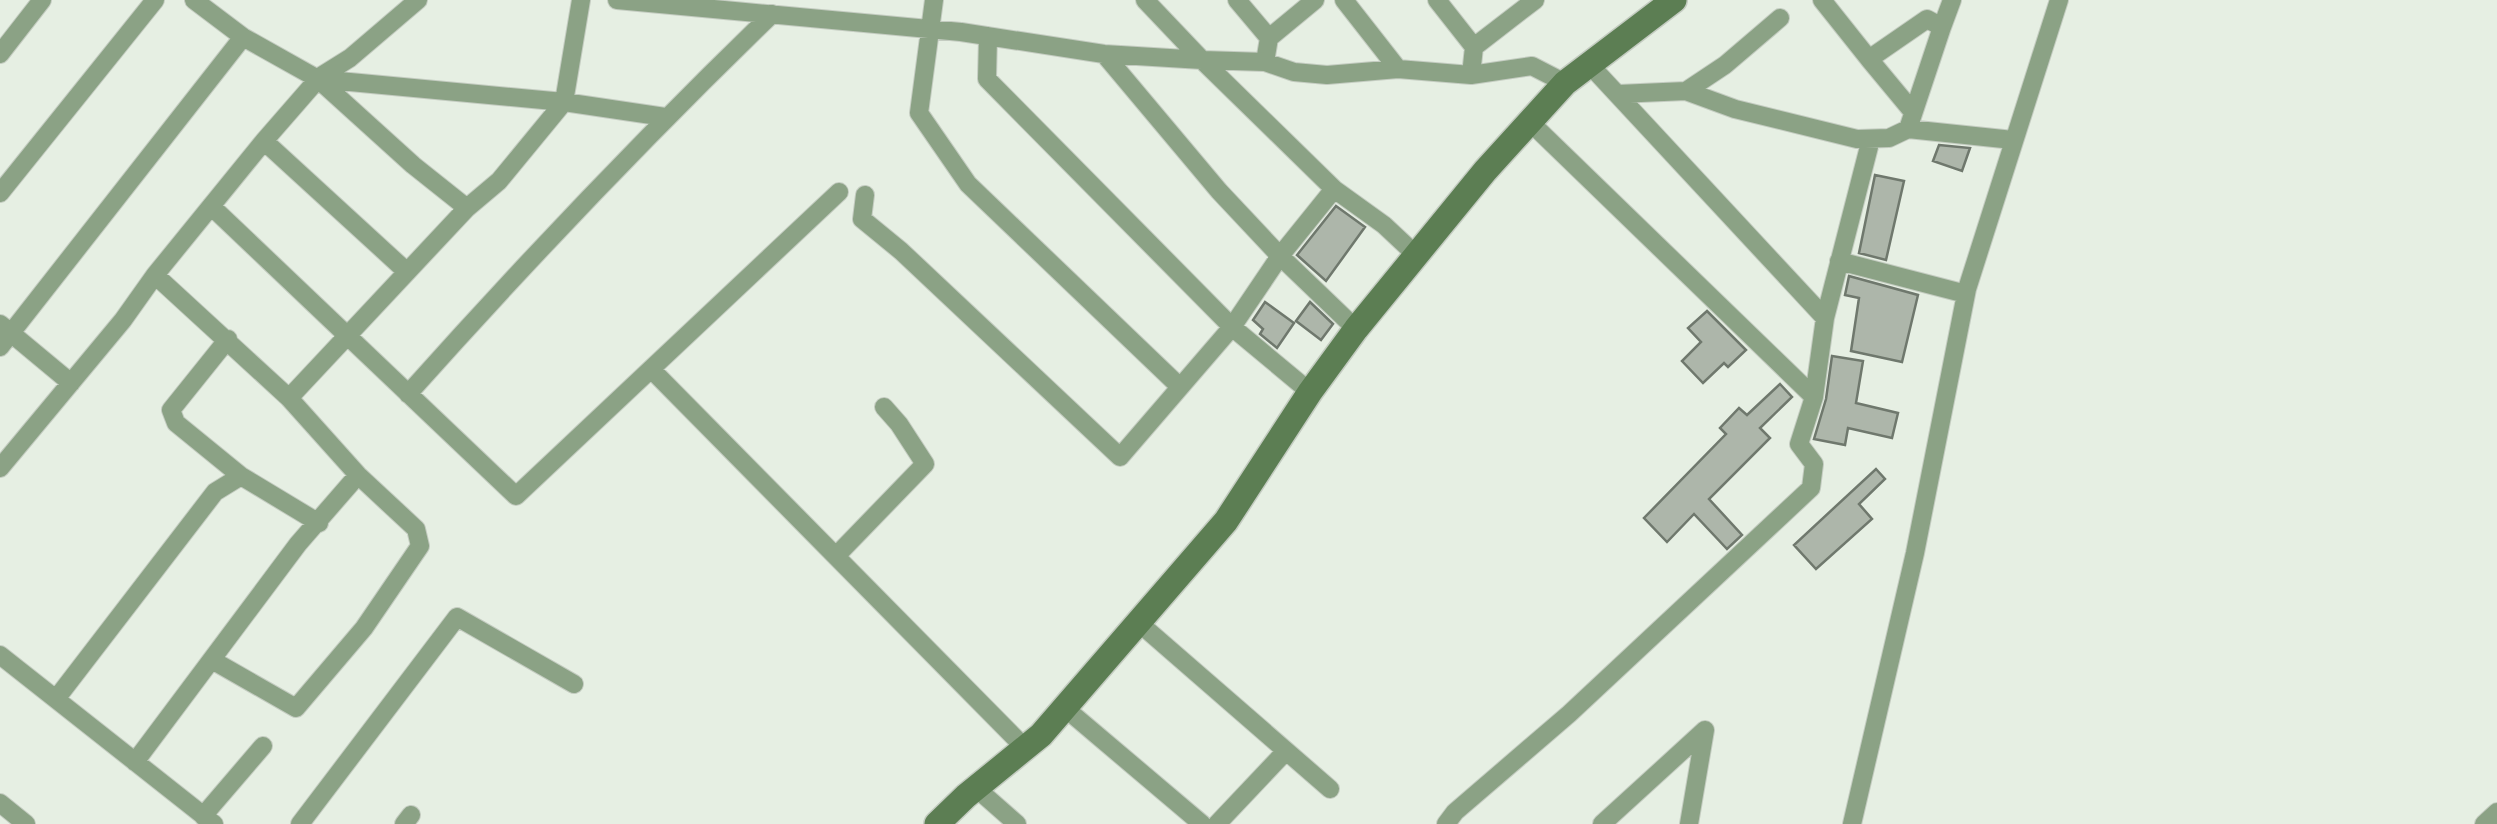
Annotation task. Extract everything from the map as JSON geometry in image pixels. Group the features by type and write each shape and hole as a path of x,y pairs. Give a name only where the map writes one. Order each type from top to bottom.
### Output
{"street":[{"path":"0,54 42,0"},
{"path":"0,192 155,0"},
{"path":"194,0 243,37 318,79 467,208"},
{"path":"0,468 318,79 350,58 418,0"},
{"path":"290,398 406,271 467,208 500,181 564,102 581,0"},
{"path":"617,0 705,4 988,36 1104,54 1264,62 1294,72 1398,69 1471,74 1532,66 1565,84"},
{"path":"934,0 918,113 968,184 1179,386"},
{"path":"1145,0 1334,189 1384,225 1415,254"},
{"path":"1238,0 1269,38"},
{"path":"1264,62 1269,38 1316,0"},
{"path":"1344,0 1398,69"},
{"path":"1437,0 1474,48 1471,74"},
{"path":"1474,48 1535,0"},
{"path":"937,824 1026,748 1065,708 1226,521 1356,329 1415,254 1530,122 1565,84 1674,0"},
{"path":"1822,0 1869,59 1910,121 2013,140"},
{"path":"1618,94 1686,91 1735,109 1858,139 1890,138 1910,121 1952,0"},
{"path":"1852,824 1914,552 1966,294 2059,0"},
{"path":"408,394 528,260 772,14"},
{"path":"1686,91 1725,65 1780,18"},
{"path":"1869,59 1927,19 1942,27"},
{"path":"988,36 987,80 1232,327 1310,392"},
{"path":"71,383 3,335 243,37"},
{"path":"1104,54 1219,191 1356,329"},
{"path":"1589,64 1825,318"},
{"path":"318,79 564,102 666,117"},
{"path":"1530,122 1814,397"},
{"path":"1446,824 1811,488 1814,464 1799,444 1814,397 1825,318 1870,138"},
{"path":"264,141 406,271"},
{"path":"865,195 862,220 902,251 1120,458 1232,327 1280,256 1334,189"},
{"path":"211,206 516,496 839,192"},
{"path":"1839,261 1966,294"},
{"path":"155,275 290,398 358,475 416,529 420,546 364,628 296,708 212,660"},
{"path":"228,339 172,410 176,422 241,476 319,522"},
{"path":"652,371 1026,748"},
{"path":"836,556 925,464 900,424 884,407"},
{"path":"134,762 298,544 358,475"},
{"path":"56,699 215,492 241,476"},
{"path":"300,824 457,617 574,684"},
{"path":"1138,622 1330,788"},
{"path":"0,655 208,820 263,746"},
{"path":"1065,708 1202,824"},
{"path":"1602,824 1706,730 1690,824"},
{"path":"1217,824 1286,751"},
{"path":"976,788 1017,824"},
{"path":"0,803 26,824"},
{"path":"2484,824 2497,812"}],"building":[{"path":"1939,145 1970,148 1962,171 1933,161"},
{"path":"1875,175 1904,181 1886,260 1859,253"},
{"path":"1336,206 1365,227 1326,281 1297,255"},
{"path":"1849,276 1918,295 1902,362 1851,351 1859,298 1845,295"},
{"path":"1265,302 1294,323 1277,348 1260,334 1263,329 1253,320"},
{"path":"1310,302 1333,324 1321,340 1296,321"},
{"path":"1707,311 1746,350 1728,367 1724,363 1703,383 1682,361 1701,342 1688,328"},
{"path":"1832,356 1863,361 1856,403 1898,413 1892,438 1848,428 1845,445 1814,439 1826,399"},
{"path":"1780,384 1792,397 1760,428 1770,438 1709,499 1742,535 1727,549 1694,514 1667,542 1644,518 1726,434 1720,428 1739,408 1747,415"},
{"path":"1876,469 1885,479 1859,504 1872,519 1816,569 1794,545"}]}
